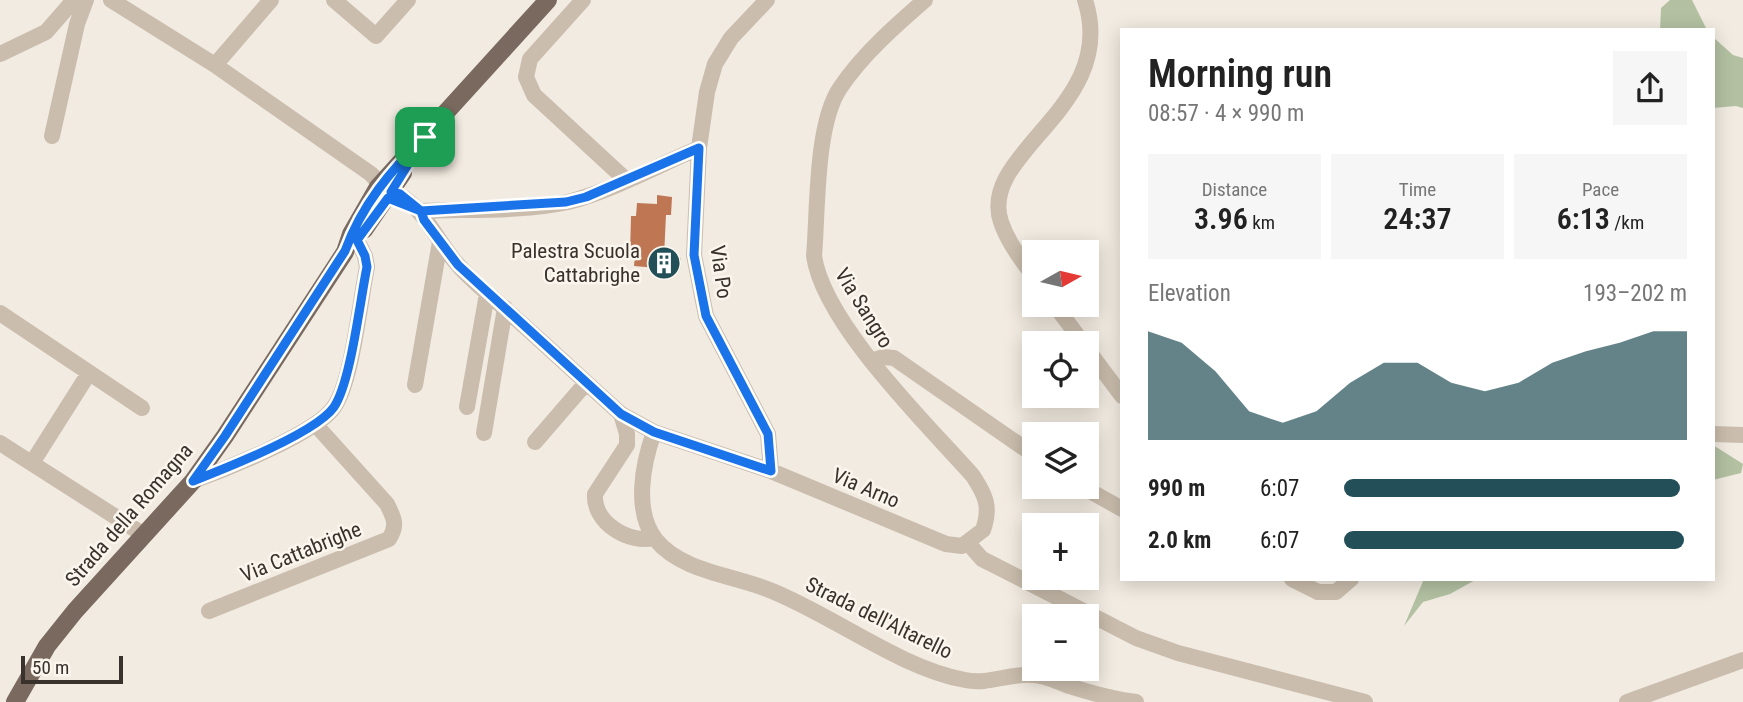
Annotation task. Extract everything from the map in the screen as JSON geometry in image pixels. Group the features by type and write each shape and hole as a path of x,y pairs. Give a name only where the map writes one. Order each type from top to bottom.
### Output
{"main road":[{"name":"Strada della Romagna","path":"15,702 47,646 84,600 193,481 225,436 351,246 351,234 385,192 397,164 425,137 548,0"}],"street":[{"path":"0,54 46,32 74,0"},
{"path":"52,136 77,24 86,0"},
{"path":"111,0 215,65 371,174 385,192 418,209 566,202 699,148"},
{"path":"215,65 271,0"},
{"path":"334,0 376,36 408,0"},
{"path":"583,0 530,59 526,77 534,95 625,179"},
{"name":"Via Po","path":"766,0 731,38 715,64 707,92 699,148 694,255 706,316 768,434 771,471"},
{"name":"Via Sangro","path":"925,0 888,32 839,89 823,136 814,256 817,275 827,297 871,361 973,476 985,494 989,506 984,530 968,543"},
{"path":"1022,260 1000,220 999,193 1011,169 1074,93 1087,68 1091,38 1086,0"},
{"name":"Via Arno","path":"418,209 440,242 487,294 621,414 654,432 771,471 946,544 954,546 968,543"},
{"path":"415,385 440,242"},
{"path":"193,481 238,464 315,424 334,407 344,387 367,267 365,256 351,246"},
{"path":"467,407 487,294"},
{"path":"484,433 505,308"},
{"path":"0,313 142,408"},
{"path":"871,361 883,357 894,358 1022,447"},
{"path":"1099,363 1119,386"},
{"path":"32,463 89,373"},
{"path":"535,442 586,383"},
{"name":"Strada dell'Altarello","path":"621,414 627,445 595,494 594,504 612,528 634,539 654,538 671,554 681,559 788,598 909,660 963,680 980,682 1033,674 1101,696 1136,702"},
{"name":"Via Cattabrighe","path":"209,611 389,539 395,530 395,519 387,504 315,424"},
{"path":"654,432 643,463 642,492 654,538"},
{"path":"1715,434 1743,435"},
{"path":"0,443 144,535"},
{"path":"1099,496 1120,508"},
{"path":"968,543 982,559 1136,638 1178,653 1365,702"},
{"path":"1297,581 1318,592 1336,592 1349,581"},
{"path":"1627,702 1743,660"}],"green space":[{"path":"1670,0 1692,0 1706,28 1660,28 1661,8"},
{"path":"1715,39 1733,55 1743,58 1743,108 1715,108"},
{"path":"1715,446 1743,464 1741,473 1715,480"},
{"path":"1423,581 1473,581 1450,594 1423,602 1404,626"}],"building":[{"path":"657,195 672,197 671,215 666,215 664,256 681,258 680,270 634,266 635,255 630,255 631,216 636,216 637,203 657,204"}],"place":[{"name":"Palestra Scuola Cattabrighe","path":"664,263"}],"route":[{"path":"425,137 377,188 351,234 345,251 193,481 238,464 315,424 334,407 344,387 367,267 362,247 357,240 388,198 421,211 424,220 458,265 621,414 654,432 771,471 768,434 706,316 694,255 699,148 586,197 566,202 538,206 421,211 400,194 391,192 425,137"}]}
